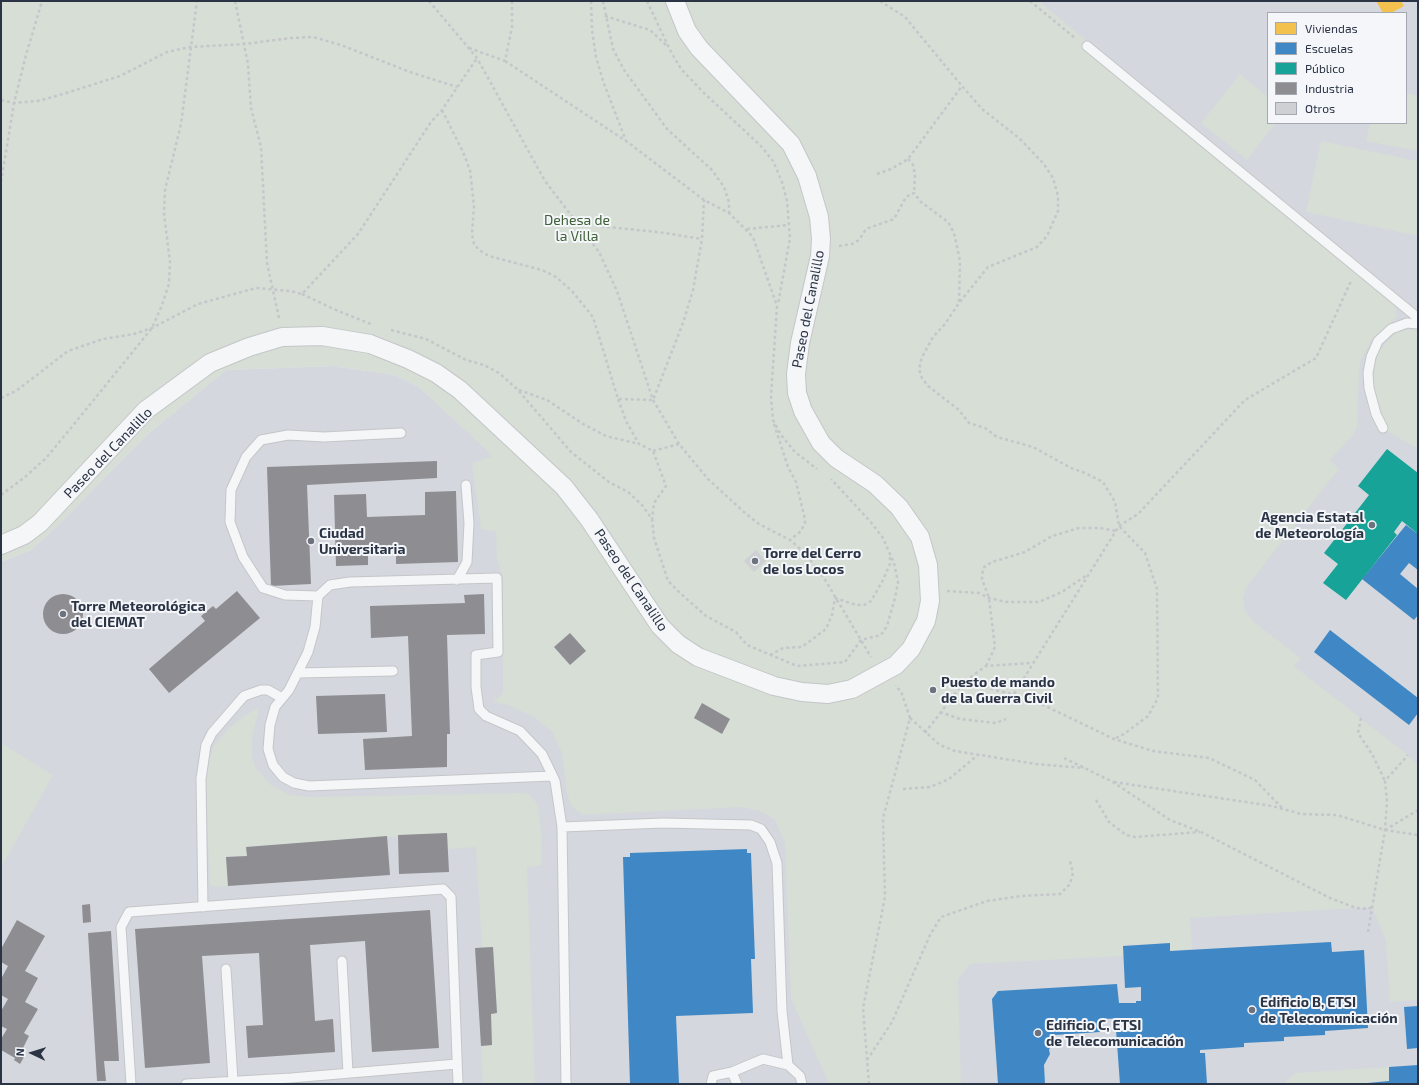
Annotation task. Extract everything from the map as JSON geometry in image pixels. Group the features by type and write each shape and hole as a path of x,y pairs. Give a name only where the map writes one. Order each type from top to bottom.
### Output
{"street":[{"name":"Paseo del Canalillo","path":"1,545 24,535 40,523 146,410 210,363 229,354 282,337 322,336 370,344 408,359 436,373 460,390 564,487 590,519 660,626 678,644 698,657 774,686 802,692 828,694 852,689 896,665 911,649 926,621 930,592 928,565 920,537 899,507 875,484 836,458 821,443 803,411 799,399 796,374 800,343 821,246 819,217 807,176 791,144 700,48 688,31 674,1"}],"lane":[{"path":"1088,46 1418,318"},
{"path":"1383,428 1376,414 1369,388 1368,373 1371,357 1378,341 1391,329 1407,323 1418,324"},
{"path":"318,596 285,594 263,588 243,557 230,522 231,490 246,457 261,440 288,435 324,437 401,433"},
{"path":"457,580 467,562 469,523 466,485"},
{"path":"552,776 309,786 294,783 283,777 273,765 268,749 272,715 298,673 308,652 315,627 318,596 330,585 350,582 497,578 498,652 476,655 476,687 479,709 486,716 520,731 542,754 555,781 562,827 566,1084"},
{"path":"298,673 393,670"},
{"path":"203,907 201,779 206,745 212,733 244,696 261,690 268,690 282,698"},
{"path":"562,827 663,824 751,825 761,828 770,842 777,863 782,1011 788,1065"},
{"path":"131,1084 121,927 129,912 443,890 451,897 458,1084"},
{"path":"342,961 348,1073"},
{"path":"226,969 226,1082"},
{"path":"711,1084 714,1076 732,1072 763,1059 788,1065 800,1076 802,1084"},
{"path":"186,1084 292,1081 348,1073 457,1064"},
{"path":"732,1072 737,1084"}],"path":[{"path":"1,182 14,103 42,1"},
{"path":"1,495 25,477 47,457 152,328 169,284 170,262 164,214 165,190 181,124 197,1"},
{"path":"235,1 245,44 251,108 261,147 267,263 282,337"},
{"path":"429,1 477,58 545,181 599,252 617,291 653,400 679,444 708,479 745,513 759,524 790,540 804,552 824,578 881,674 901,690 910,718 940,745 955,751 1036,764 1086,768"},
{"path":"505,62 512,27 512,1"},
{"path":"591,1 592,30 596,56 603,81 626,141"},
{"path":"603,1 613,49 624,70 667,129 712,170 724,187 729,202 729,213"},
{"path":"647,1 670,50 681,69 704,93 760,145 773,161 782,182 790,238 787,264 778,306 771,396 773,420 778,441 796,482 804,515 804,523 801,531 790,540"},
{"path":"880,1 905,17 982,109 1019,138 1044,163 1053,178 1058,196 1058,211 1048,236 1037,247 988,267 959,303 945,324 933,336 922,358 919,369 922,378 928,386 958,410 969,423 985,428 997,437 1033,447 1071,468 1085,472 1103,482 1115,502 1119,526 1145,553 1157,589 1158,698 1148,716 1124,734 1114,739"},
{"path":"1030,1 1074,38"},
{"path":"605,16 650,30 670,50"},
{"path":"1,100 14,103 38,101 120,76 167,52 190,47 245,44 291,38 313,37 341,45 410,72 457,87"},
{"path":"468,47 505,62 626,141 704,200 729,213 753,237 778,306"},
{"path":"302,294 358,234 430,122 442,110 477,58"},
{"path":"877,174 891,169 908,159 962,86"},
{"path":"442,110 463,152 470,170 474,206 472,234 474,244 479,250 489,256 542,270 556,277 572,291 593,317 618,399 626,421 639,444"},
{"path":"908,159 913,165 916,175 914,193 921,202 948,222 954,233 960,261 959,303"},
{"path":"821,246 852,244 859,240 866,229 894,219 906,197 914,193"},
{"path":"653,400 683,324 699,265 704,200"},
{"path":"577,224 658,232 702,239"},
{"path":"747,230 789,225"},
{"path":"1014,694 1070,601 1090,574 1119,526 1138,514 1245,400 1316,358 1357,268"},
{"path":"1,398 16,390 68,352 103,339 134,334 152,328 198,304 256,288 273,289 302,294 375,326"},
{"path":"387,329 426,339 466,360 484,365 499,373 518,390 539,417 572,452 609,482 628,492 642,505 652,519"},
{"path":"518,390 547,400 583,424 606,436 639,444 653,450 679,444"},
{"path":"618,399 653,400"},
{"path":"773,420 781,435 795,452 821,471"},
{"path":"653,450 666,486 654,503 652,519 654,538 668,580 680,594 706,616 736,632 747,645 797,666 845,662 861,640 881,635 887,626 898,582 894,563 883,538 870,521 826,475"},
{"path":"926,733 940,712 964,682 986,666 995,647 989,598 982,579 983,568 992,562 1025,552 1052,536 1079,528 1100,528 1116,531"},
{"path":"835,598 856,605 864,605 871,601 887,570 890,554"},
{"path":"930,592 957,591 979,593 989,598 1006,602 1040,602 1062,592 1090,574"},
{"path":"769,655 783,648 802,647 826,629 832,615 835,598"},
{"path":"986,666 1032,663"},
{"path":"973,684 1014,694 1051,708 1114,739 1153,751 1210,758 1255,780 1283,809"},
{"path":"940,712 960,719 996,723 1006,719"},
{"path":"869,1084 863,1008 885,897 883,818 910,718"},
{"path":"1361,718 1358,733 1372,754 1385,781 1387,801 1385,830 1368,932"},
{"path":"903,789 930,787 949,779 980,754"},
{"path":"1385,781 1408,755"},
{"path":"1064,758 1113,782 1170,820 1201,832 1330,898 1356,908 1368,909 1372,907"},
{"path":"1113,782 1283,809 1301,814 1337,814 1385,830 1418,835"},
{"path":"1096,800 1109,822 1126,835 1140,837 1201,832"},
{"path":"1385,830 1418,810"},
{"path":"867,1060 892,1022 927,941 941,917 987,901 1021,896 1060,894 1070,884 1073,873 1070,862"}],"shaded area":[{"name":"Ciudad Universitaria","path":"686,1 1418,1 1418,1084 1,1084 1,562 31,550 58,525 148,434 226,370 333,366 395,375 419,387 576,532"}],"green space":[{"name":"Dehesa de la Villa","path":"1,1 1039,1 1087,41 1082,48 1279,211 1392,300 1396,306 1397,317 1372,339 1361,360 1359,368 1357,427 1354,434 1330,460 1339,469 1248,585 1243,597 1245,610 1254,622 1301,658 1294,666 1408,755 1418,765 1418,1000 1390,1002 1386,941 1372,907 1190,918 1192,949 1170,951 1170,943 1123,945 1123,956 970,964 958,980 961,1084 829,1084 791,999 785,843 775,820 760,811 741,807 582,815 571,806 567,794 562,753 552,732 534,717 508,705 493,702 503,693 503,578 497,558 496,532 481,529 472,463 493,456 419,387 395,375 333,366 226,370 148,434 58,525 31,550 1,562"},
{"path":"1240,74 1267,96 1267,124 1275,124 1247,160 1201,123"},
{"path":"1407,93 1418,96 1418,151 1366,141 1370,124 1407,124"},
{"path":"1321,141 1418,161 1418,236 1306,212"},
{"path":"1398,330 1418,330 1418,449 1373,423 1367,405 1378,352"},
{"path":"256,708 259,710 252,736 252,757 256,768 271,785 290,795 310,797 521,793 528,794 534,799 538,807 541,832 542,865 527,867 535,1084 483,1084 481,1046 492,1045 491,1014 497,1013 493,947 482,947 476,847 448,849 447,833 247,847 247,856 226,857 228,886 214,887 210,885 205,777 214,746 230,727"},
{"path":"1,743 53,775 1,868"},
{"path":"1389,1067 1389,1081 1347,1084 1286,1084 1286,1081 1296,1073"}],"building: Viviendas":[{"path":"1376,1 1401,1 1404,6 1393,12 1382,12"}],"building: Escuelas":[{"path":"1406,525 1418,534 1418,570 1409,563 1400,574 1418,589 1418,615 1414,620 1362,579"},
{"path":"1330,630 1418,698 1418,713 1409,725 1314,652"},
{"path":"747,849 747,853 751,853 755,959 751,959 753,1013 676,1016 679,1084 630,1084 623,857 630,857 630,853"},
{"name":"Edificio B, ETSI de Telecomunicación","path":"1331,942 1332,952 1364,950 1368,1028 1325,1031 1325,1035 1284,1037 1284,1041 1244,1043 1244,1047 1200,1050 1200,1053 1205,1053 1207,1084 1120,1084 1116,1030 1138,1028 1137,1018 1100,1019 1100,1032 1055,1035 1049,1050 1050,1054 1044,1065 1045,1084 998,1084 992,999 998,991 1117,984 1119,1003 1136,1003 1136,1001 1141,1001 1141,987 1125,988 1123,946 1170,943 1170,951"},
{"path":"1418,1006 1418,1048 1407,1049 1404,1007"},
{"path":"1418,1065 1418,1084 1357,1084 1389,1081 1389,1067"}],"building: Público":[{"name":"Agencia Estatal de Meteorología","path":"1387,449 1418,473 1418,534 1402,521 1394,532 1397,535 1346,600 1323,583 1338,564 1324,553 1369,495 1358,486"}],"building: Industria":[{"path":"437,461 437,478 307,485 311,584 271,586 267,467"},
{"path":"456,491 458,562 396,564 396,552 368,553 368,565 336,566 334,495 366,494 367,517 425,515 425,492"},
{"path":"237,591 260,618 169,693 149,669 205,621 201,616 213,606 216,609"},
{"name":"Torre Meteorológica del CIEMAT","path":"59,594 67,594 74,597 80,603 83,614 80,625 74,631 67,634 59,634 52,631 46,625 43,618 43,610 46,603 52,597"},
{"path":"484,594 485,634 447,635 450,734 447,734 447,767 365,770 363,739 412,736 408,636 371,638 370,606 465,603 464,595"},
{"path":"570,633 586,651 570,665 554,647"},
{"path":"385,694 387,732 318,734 316,696"},
{"path":"702,703 730,719 722,734 694,718"},
{"path":"447,833 449,872 399,874 398,835"},
{"path":"387,836 390,875 228,886 226,857 247,856 246,847"},
{"path":"90,904 91,922 83,923 82,905"},
{"path":"430,910 439,1048 372,1052 365,941 310,945 315,1021 333,1019 335,1052 248,1058 246,1026 263,1025 259,953 202,956 210,1063 145,1068 135,929"},
{"path":"17,920 45,936 25,971 38,978 25,1002 38,1009 24,1033 29,1036 20,1054 24,1057 20,1064 14,1060 15,1058 1,1050 1,1039 7,1029 1,1026 1,1011 8,999 1,995 1,979 8,966 1,962 1,949"},
{"path":"111,931 119,1061 104,1061 106,1081 97,1081 88,933"},
{"path":"493,947 497,1013 491,1014 492,1045 481,1046 475,948"}],"building: Otros":[{"name":"Torre del Cerro de los Locos","path":"756,550 766,561 754,572 744,561"}],"place":[{"name":"Agencia Estatal de Meteorología","path":"1372,525"},
{"name":"Ciudad Universitaria","path":"311,541"},
{"name":"Torre del Cerro de los Locos","path":"755,561"},
{"name":"Torre Meteorológica del CIEMAT","path":"63,614"},
{"name":"Puesto de mando de la Guerra Civil","path":"933,690"},
{"name":"Edificio B, ETSI de Telecomunicación","path":"1252,1010"},
{"name":"Edificio C, ETSI de Telecomunicación","path":"1038,1033"}]}
